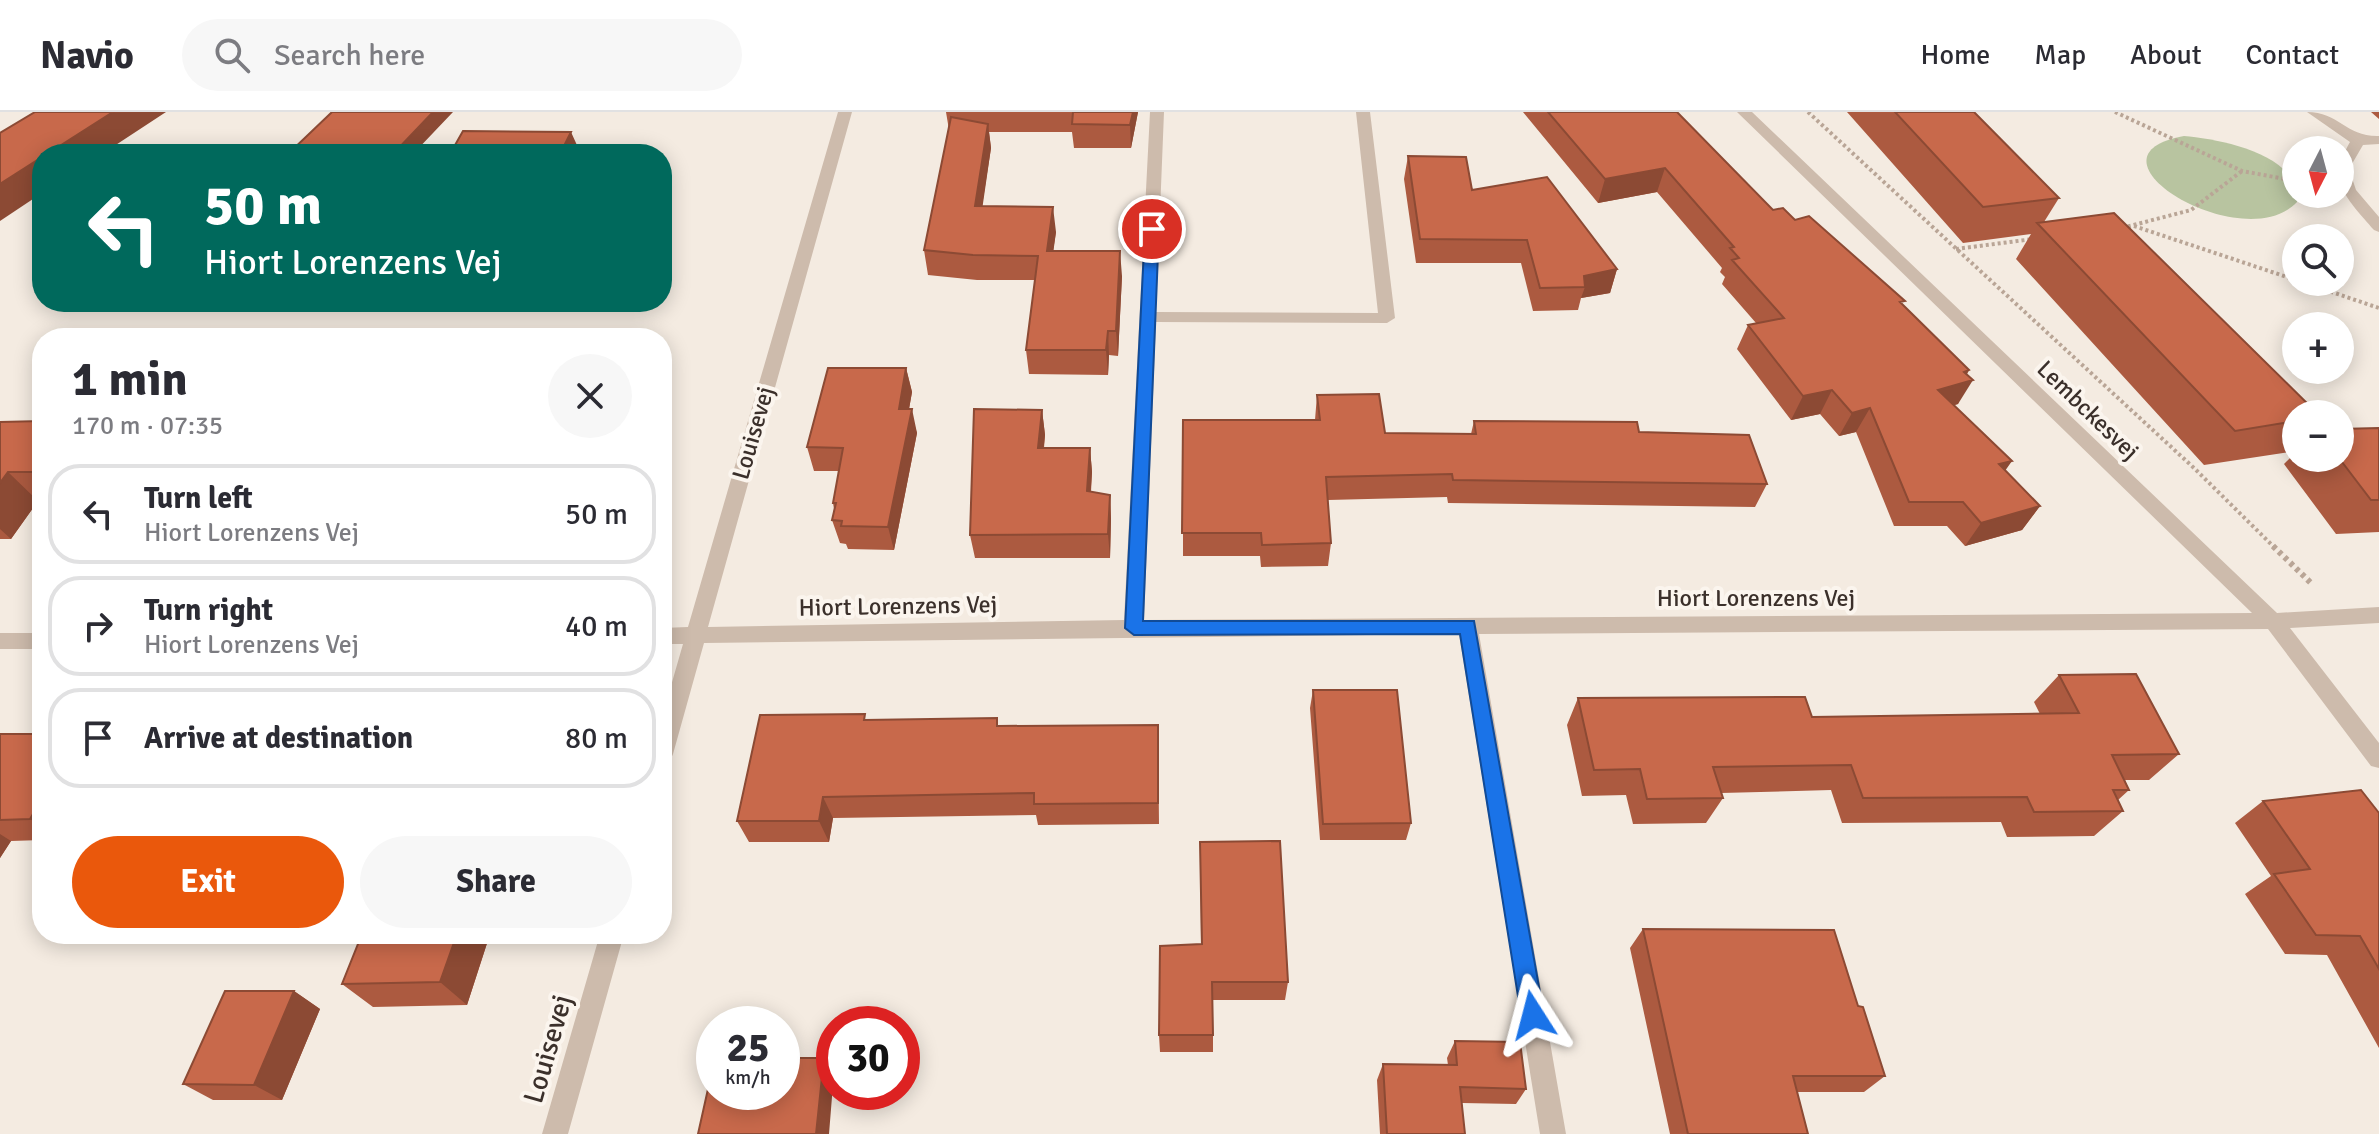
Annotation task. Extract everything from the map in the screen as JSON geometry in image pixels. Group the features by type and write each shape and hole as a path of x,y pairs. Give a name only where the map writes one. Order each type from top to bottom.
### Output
{"street":[{"name":"Louisevej","path":"672,718 845,112"},
{"path":"1134,628 1157,112"},
{"path":"1148,317 1387,318 1363,112"},
{"name":"Lembckesvej","path":"1744,112 2273,621 2379,759"},
{"path":"2314,112 2358,141 2379,140"},
{"path":"2358,141 2342,169 2349,191 2379,227"},
{"name":"Hiort Lorenzens Vej","path":"672,636 1134,628 2273,621 2379,615"},
{"path":"1468,626 1553,1134"},
{"path":"0,641 32,641"},
{"name":"Louisevej","path":"555,1134 609,944"}],"path":[{"path":"1808,112 2194,468 2345,617"},
{"path":"2115,112 2242,171 2282,178"},
{"path":"2119,228 2191,210 2242,171"},
{"path":"2134,226 2282,275"},
{"path":"1955,249 2044,238"},
{"path":"2343,296 2379,308"}],"green space":[{"path":"2184,136 2218,141 2256,152 2282,168 2282,208 2286,208 2272,216 2241,219 2208,211 2178,198 2156,181 2147,163 2154,147"}],"building":[{"path":"35,112 113,112 63,144 32,144 32,163 0,184 0,133"},
{"path":"332,112 433,112 403,144 298,144"},
{"path":"1073,112 1133,112 1130,125 1072,124"},
{"path":"1548,112 1677,112 1773,210 1783,208 1795,220 1809,216 1905,301 1900,302 1969,370 1964,372 1973,380 1938,390 2012,461 1999,464 2040,506 1981,523 1963,502 1909,502 1870,408 1852,413 1832,390 1803,396 1748,325 1784,318 1732,260 1739,258 1730,248 1734,247 1665,168 1605,179"},
{"path":"1895,112 1974,112 2059,198 1983,207"},
{"path":"951,117 988,124 975,206 1053,207 1047,251 1120,251 1116,331 1108,331 1106,350 1026,350 1038,256 973,255 924,250"},
{"path":"463,131 571,132 565,144 456,144"},
{"path":"1408,156 1466,157 1472,190 1547,177 1617,269 1584,276 1585,287 1540,288 1527,240 1420,239"},
{"path":"2114,213 2282,379 2282,384 2288,384 2304,400 2282,400 2282,423 2235,431 2037,223"},
{"path":"828,368 906,368 899,409 912,409 888,527 841,526 842,521 832,520 843,448 807,447"},
{"path":"1379,394 1385,433 1476,434 1474,421 1637,422 1639,432 1749,435 1767,484 1453,480 1452,474 1326,477 1331,543 1262,545 1261,533 1182,533 1183,420 1320,420 1317,395"},
{"path":"974,409 1042,410 1038,448 1090,448 1087,491 1110,495 1108,534 970,535"},
{"path":"32,421 32,472 8,472 0,483 0,422"},
{"path":"2379,428 2379,500 2371,500 2350,472 2354,472 2354,429"},
{"path":"2136,674 2179,754 2112,755 2129,790 2113,790 2123,811 2034,812 2027,797 1863,798 1851,765 1713,767 1723,798 1647,799 1640,769 1594,770 1578,698 1805,697 1812,717 2079,713 2059,675"},
{"path":"1313,690 1397,690 1411,823 1323,824"},
{"path":"865,714 864,720 997,718 997,726 1158,725 1158,803 1034,804 1034,793 823,797 819,821 737,821 760,715"},
{"path":"0,734 32,734 32,816 30,819 0,820"},
{"path":"2361,790 2379,813 2379,969 2360,936 2316,935 2274,874 2310,869 2263,801"},
{"path":"1280,841 1288,982 1212,982 1213,1035 1159,1035 1160,946 1202,944 1200,842"},
{"path":"1643,929 1834,930 1858,1006 1863,1007 1885,1076 1793,1076 1808,1134 1688,1134"},
{"path":"358,944 453,944 440,982 342,984"},
{"path":"225,991 294,991 254,1085 183,1084"},
{"path":"1455,1041 1520,1042 1526,1089 1460,1087 1465,1134 1387,1134 1383,1064 1457,1065"},
{"path":"800,1058 816,1058 816,1110 819,1110 816,1134 698,1134 703,1110 800,1110"}],"route":[{"path":"1152,229 1134,628 1468,626 1533,1015"}]}
